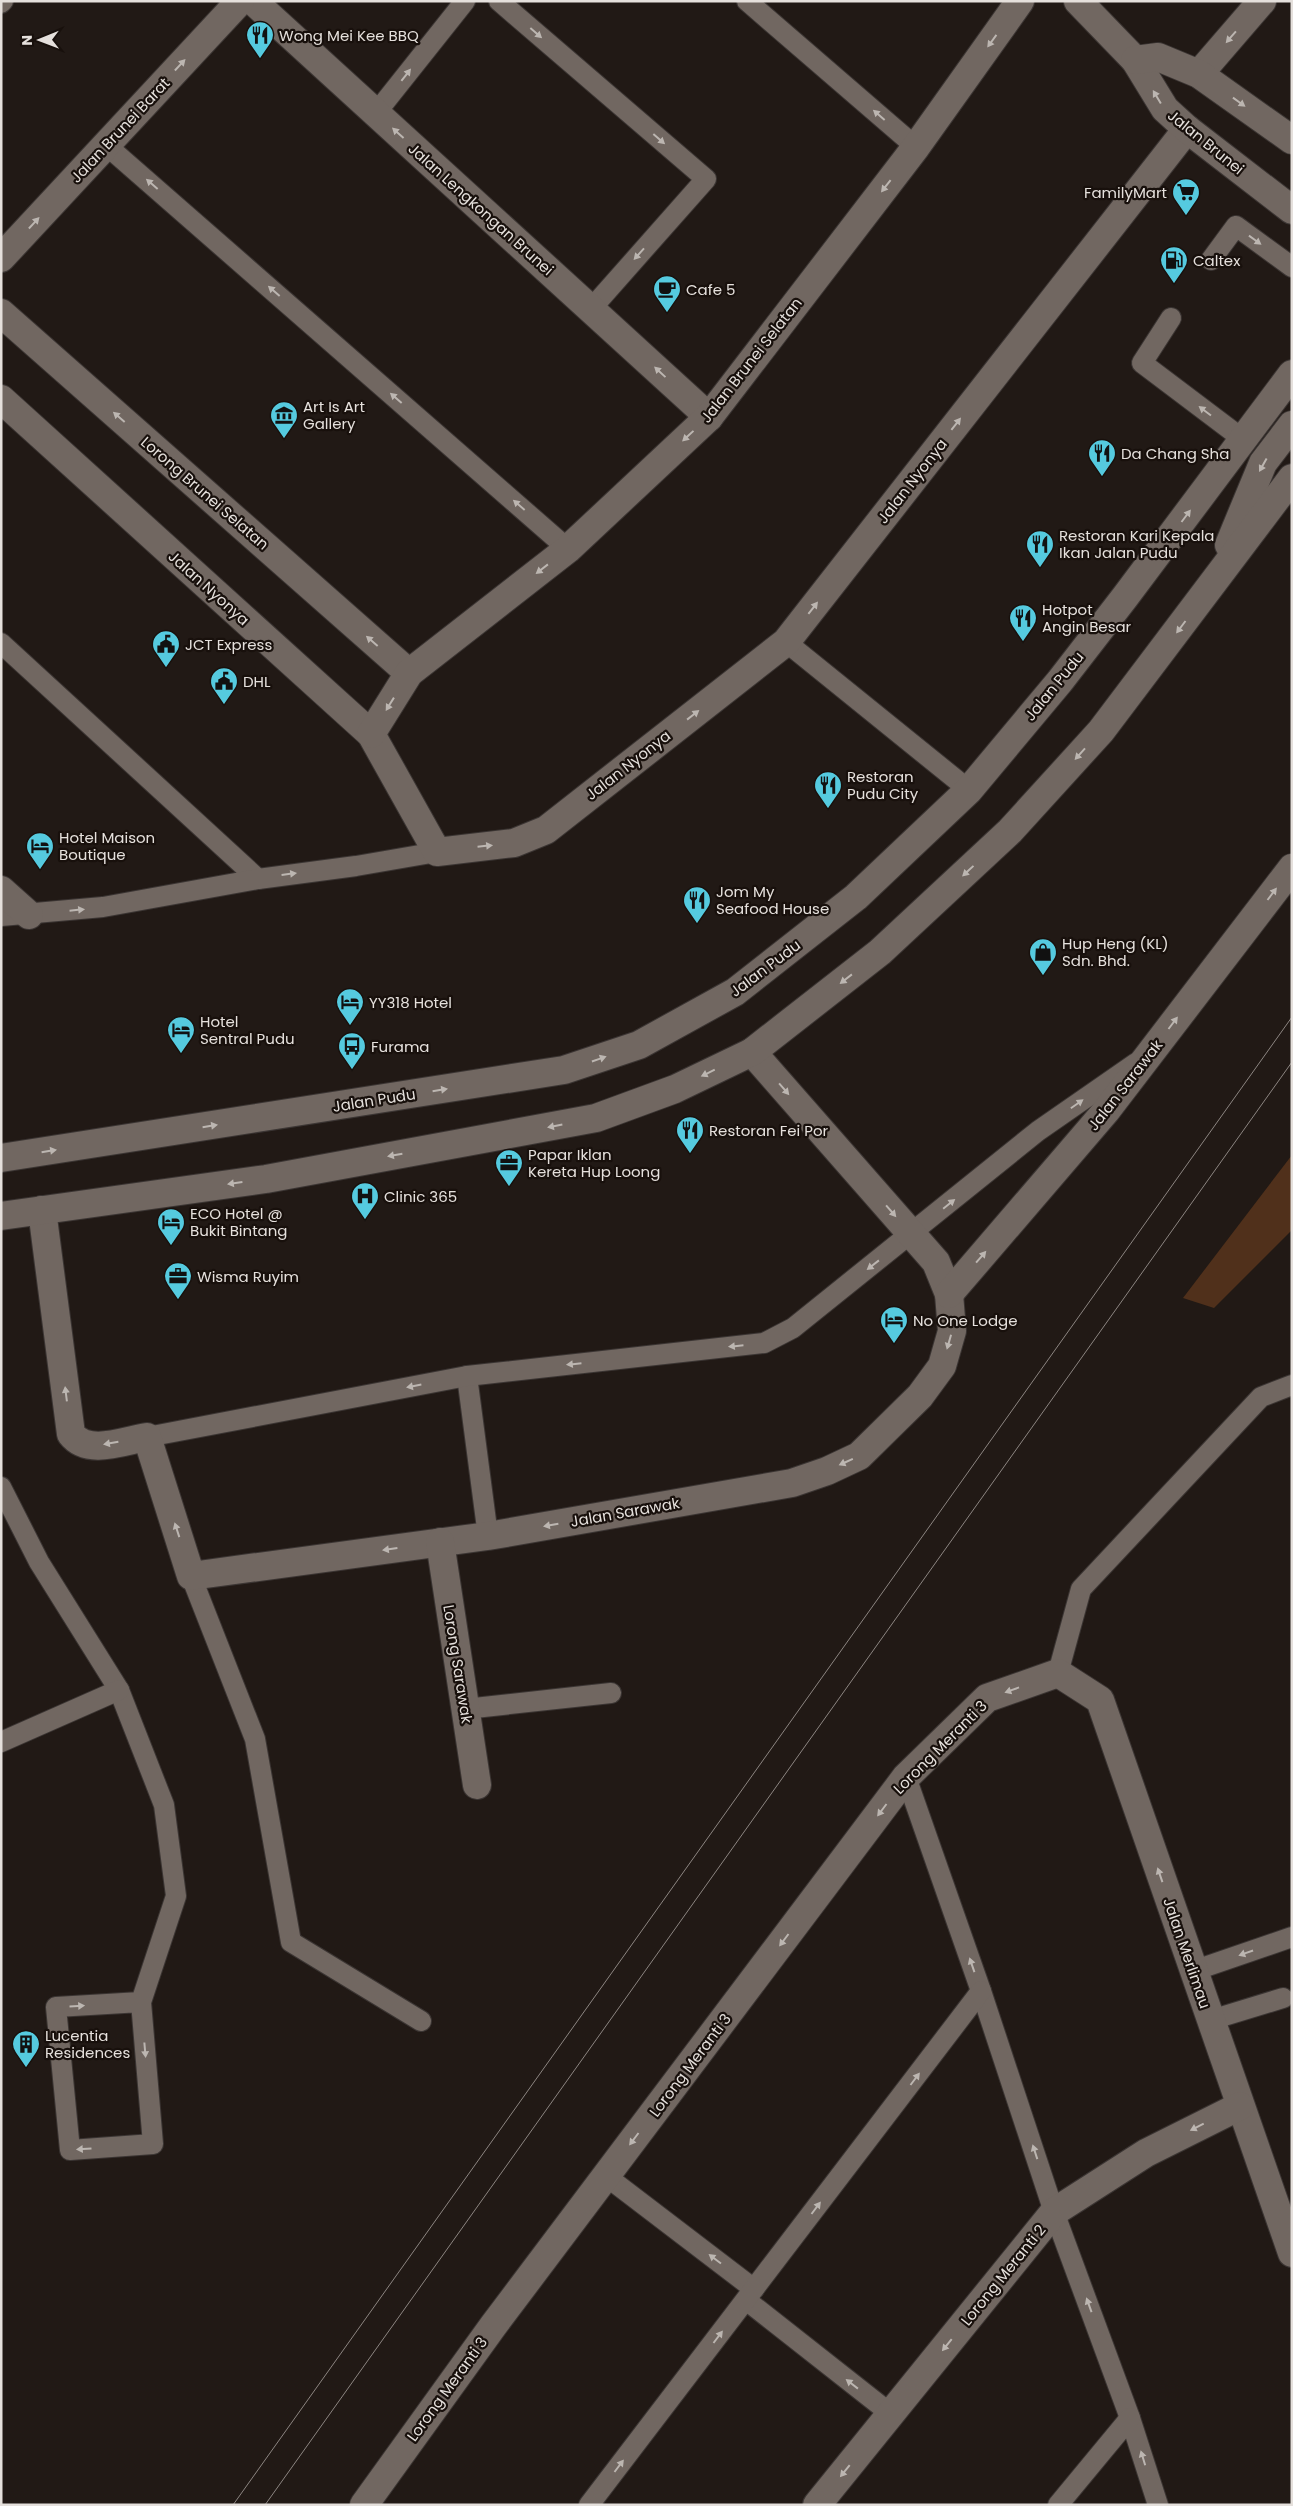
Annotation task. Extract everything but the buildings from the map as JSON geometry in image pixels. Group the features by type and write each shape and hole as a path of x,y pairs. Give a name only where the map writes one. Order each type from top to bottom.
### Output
{"street":[{"name":"Jalan Brunei Barat","path":"1,258 240,1"},
{"name":"Jalan Lengkongan Brunei","path":"253,1 709,417"},
{"name":"Jalan Brunei Selatan","path":"371,734 409,673 568,549 709,417 916,147 1020,1"},
{"name":"Jalan Brunei","path":"1078,1 1135,60 1165,109 1187,129 1292,210"},
{"path":"1199,74 1262,1"},
{"path":"1135,60 1158,57 1199,74 1292,140"},
{"name":"Jalan Nyonya","path":"1,398 371,734 436,852 514,843 546,830 786,642 1187,129"},
{"name":"Lorong Brunei Selatan","path":"1,313 409,673"},
{"name":"Jalan Pudu","path":"1,1158 564,1070 639,1045 735,992 856,896 969,790 1060,680 1244,440 1292,374"},
{"path":"1210,588 1264,463 1292,425"},
{"path":"1,1216 266,1178 596,1118 675,1089 752,1052 880,952 1010,832 1101,731 1292,478"},
{"name":"Jalan Sarawak","path":"949,1294 1106,1111 1292,868"},
{"path":"1,890 29,915"},
{"name":"Jalan Sarawak","path":"192,1576 488,1536 792,1483 859,1456 920,1396 942,1366 952,1331 949,1294 936,1262 752,1052"},
{"path":"42,1210 71,1434 76,1441 92,1447 147,1437 192,1576"},
{"name":"Lorong Sarawak","path":"440,1542 477,1785"},
{"name":"Lorong Meranti 3","path":"371,2502 606,2176 906,1777 987,1698 1058,1673"},
{"name":"Jalan Merlimau","path":"1058,1673 1100,1700 1292,2253"},
{"name":"Lorong Meranti 2","path":"817,2505 1054,2212 1146,2153 1240,2106"}],"lane":[{"path":"376,113 465,1"},
{"path":"499,1 706,179 591,309"},
{"path":"747,1 916,147"},
{"path":"106,145 568,549"},
{"path":"1211,260 1236,226 1292,267"},
{"path":"1171,318 1142,363 1244,440"},
{"path":"786,642 969,790"},
{"path":"1,643 258,878"},
{"path":"1,916 103,907 258,878 356,866 436,852"},
{"path":"147,1437 467,1376 764,1343 793,1328 1038,1130 1151,1052"},
{"path":"467,1376 488,1536"},
{"path":"1058,1673 1082,1589 1261,1397 1292,1385"},
{"path":"1,1486 39,1562 119,1690 164,1805 176,1896 140,2002 153,2144 70,2150 56,2007 140,2002"},
{"path":"192,1576 254,1739 291,1942 421,2021"},
{"path":"1,1742 119,1690"},
{"path":"465,1709 611,1693"},
{"path":"906,1777 981,1992 1054,2212 1130,2418 1158,2505"},
{"path":"1194,1971 1292,1937"},
{"path":"589,2505 981,1992"},
{"path":"1211,2020 1283,1998"},
{"path":"606,2176 750,2294 891,2414"},
{"path":"1058,2505 1130,2418"}],"shaded area":[{"path":"1292,1155 1292,1230 1214,1308 1183,1298"}],"tram line":[{"path":"233,2505 1292,1017"},
{"path":"265,2505 1292,1062"}],"place":[{"name":"Wong Mei Kee BBQ","path":"260,59"},
{"name":"FamilyMart","path":"1186,216"},
{"name":"Caltex","path":"1174,284"},
{"name":"Cafe 5","path":"667,313"},
{"name":"Art Is Art Gallery","path":"284,439"},
{"name":"Da Chang Sha","path":"1102,477"},
{"name":"Restoran Kari Kepala Ikan Jalan Pudu","path":"1040,568"},
{"name":"Hotpot Angin Besar","path":"1023,642"},
{"name":"JCT Express","path":"166,668"},
{"name":"DHL","path":"224,705"},
{"name":"Restoran Pudu City","path":"828,809"},
{"name":"Hotel Maison Boutique","path":"40,870"},
{"name":"Jom My Seafood House","path":"697,924"},
{"name":"Hup Heng (KL) Sdn. Bhd.","path":"1043,976"},
{"name":"YY318 Hotel","path":"350,1026"},
{"name":"Hotel Sentral Pudu","path":"181,1054"},
{"name":"Furama","path":"352,1070"},
{"name":"Restoran Fei Por","path":"690,1154"},
{"name":"Papar Iklan Kereta Hup Loong","path":"509,1187"},
{"name":"Clinic 365","path":"365,1220"},
{"name":"ECO Hotel @ Bukit Bintang","path":"171,1246"},
{"name":"Wisma Ruyim","path":"178,1300"},
{"name":"No One Lodge","path":"894,1344"},
{"name":"Lucentia Residences","path":"26,2068"}]}
